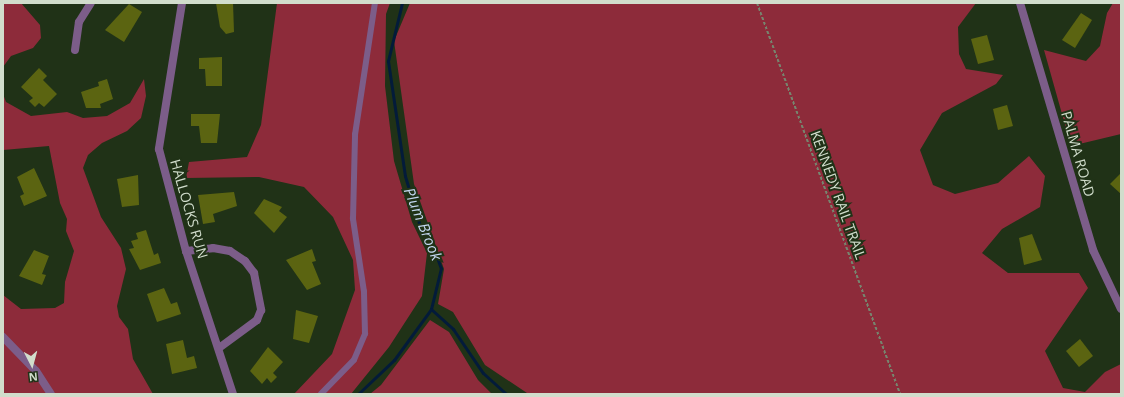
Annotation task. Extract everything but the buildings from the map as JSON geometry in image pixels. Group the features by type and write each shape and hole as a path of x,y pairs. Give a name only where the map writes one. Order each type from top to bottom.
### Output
{"street":[{"path":"75,50 79,22 91,3"},
{"name":"HALLOCKS RUN","path":"182,3 159,149 186,251 233,394"},
{"name":"PALMA ROAD","path":"1020,3 1093,250 1121,309"},
{"path":"186,251 213,248 230,251 245,261 254,273 261,310 257,320 219,348"},
{"path":"3,337 36,371 51,394"}],"lane":[{"path":"321,394 354,360 364,334 364,292 353,219 355,135 375,3"}],"path":[{"name":"KENNEDY RAIL TRAIL","path":"756,3 900,394"}],"shaded area":[{"path":"3,3 21,3 40,25 41,38 33,48 11,56 3,67"},
{"path":"277,3 390,3 386,14 385,86 394,161 412,222 427,253 422,296 389,347 351,394 294,394 332,354 355,290 353,260 333,217 304,187 259,177 186,178 189,162 247,157 261,125"},
{"path":"410,3 976,3 958,27 959,54 966,69 1003,75 996,84 942,113 920,150 933,185 955,194 998,183 1029,156 1045,176 1040,207 1002,229 982,253 1008,273 1079,273 1088,288 1045,351 1063,388 1085,392 1105,372 1121,364 1121,394 527,393 485,365 453,312 438,304 444,269 414,184 394,41"},
{"path":"1113,3 1121,3 1121,134 1071,146 1044,50 1086,61 1100,46 1107,13"},
{"path":"144,79 146,96 141,118 127,131 102,143 88,155 83,168 101,217 121,248 126,269 117,306 119,317 128,329 133,359 153,394 3,394 3,295 21,309 55,308 64,303 65,282 74,251 66,231 67,219 60,203 49,146 3,150 3,94 6,102 31,116 67,112 83,118 107,116 130,103"},
{"path":"430,320 449,332 478,380 492,394 370,394 381,385"}],"waterway":[{"name":"Plum Brook","path":"402,3 388,61 405,176 419,223 431,241 441,268 431,309 453,329 483,373 506,394"},
{"path":"358,394 394,360 431,309"}]}
